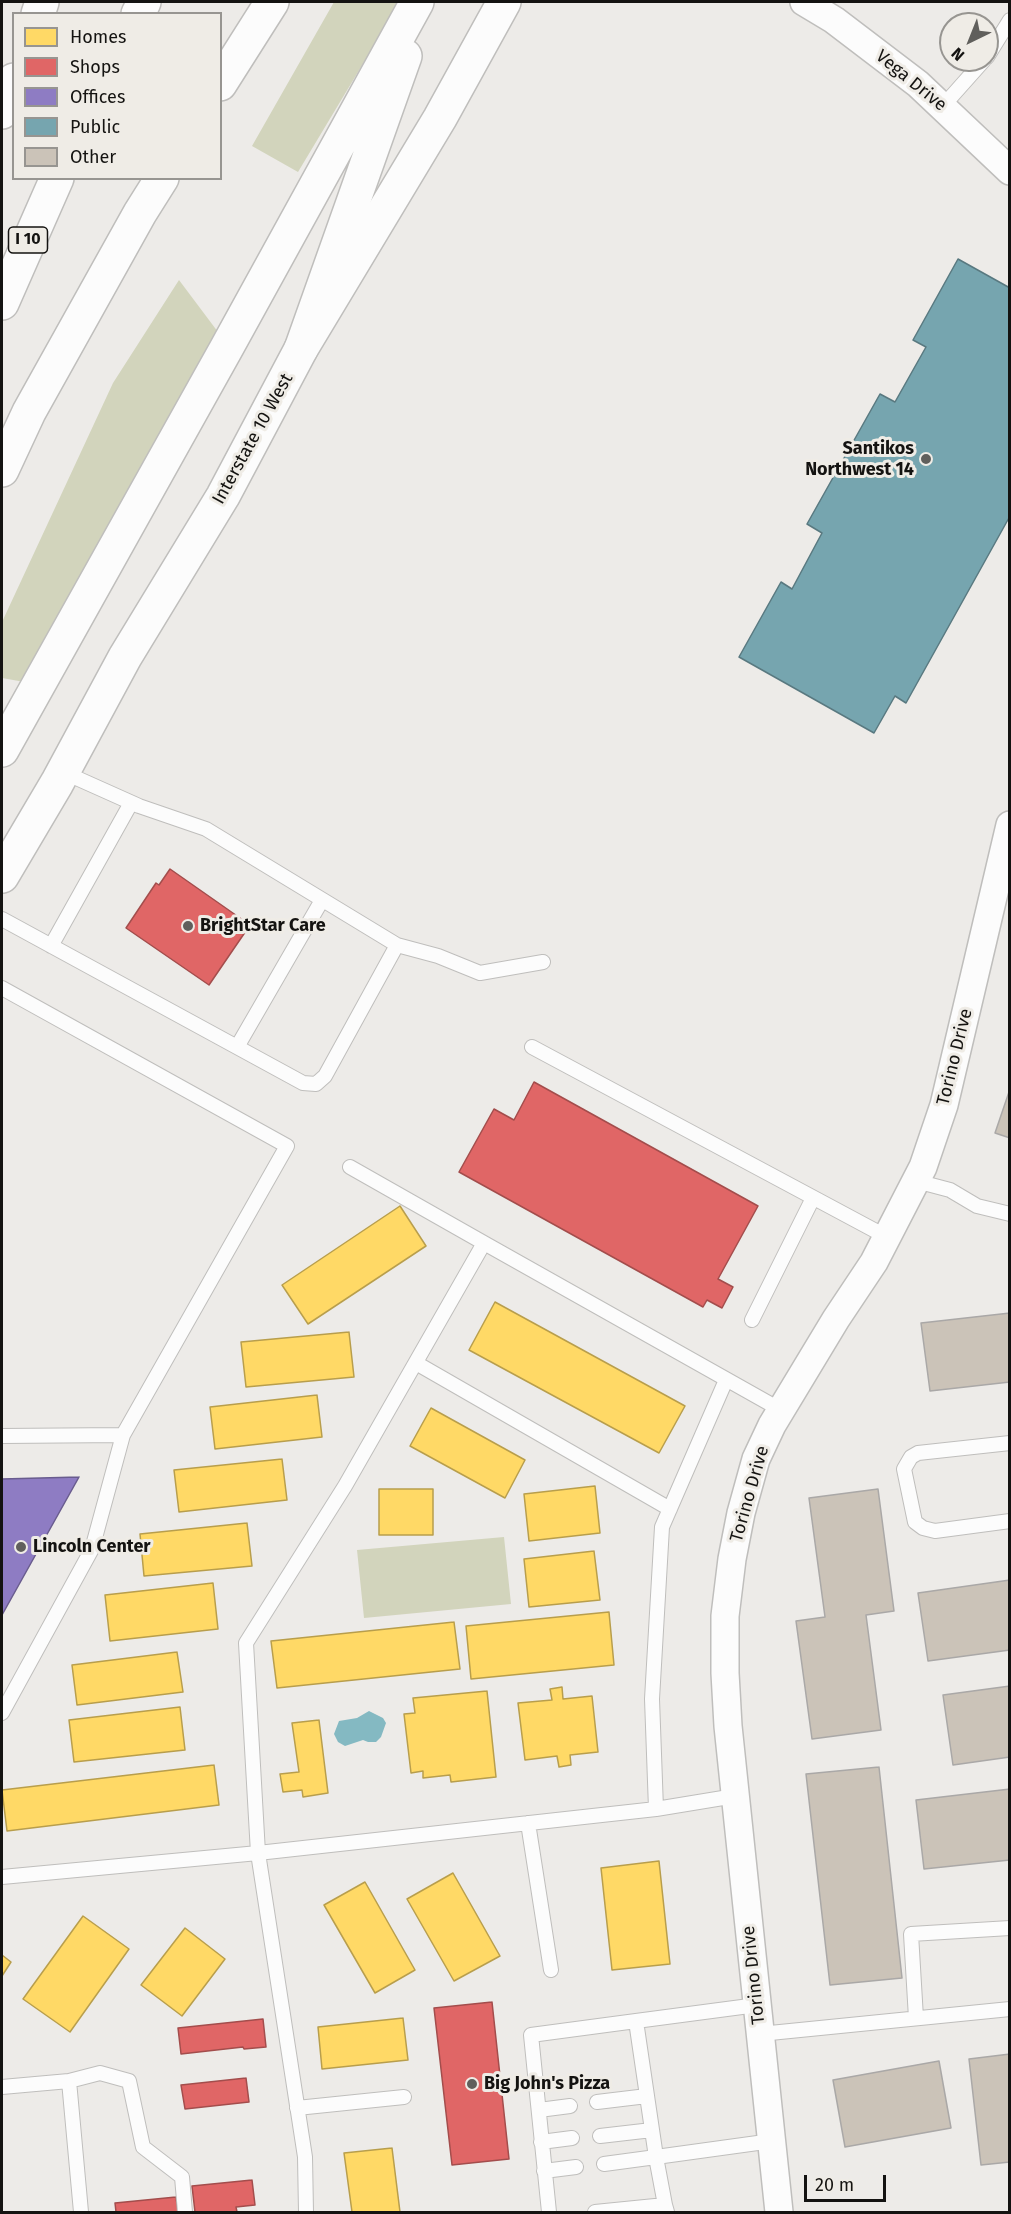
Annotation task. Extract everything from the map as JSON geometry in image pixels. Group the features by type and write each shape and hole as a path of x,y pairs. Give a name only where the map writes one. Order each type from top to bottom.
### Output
{"main road":[{"path":"222,81 272,2"},
{"path":"2,750 417,2"},
{"path":"301,349 424,2"},
{"name":"Interstate 10 West","path":"2,876 63,772 125,657 223,496 301,349 440,118 504,2"},
{"path":"2,112 12,85"},
{"name":"I 10","path":"2,303 56,180"},
{"path":"2,470 29,412 161,180"}],"street":[{"name":"Vega Drive","path":"804,2 834,20 918,84 1010,171"},
{"name":"Torino Drive","path":"779,2212 735,1796 725,1673 725,1616 732,1559 756,1459 772,1425 874,1262 923,1167 944,1105 1010,825"}],"lane":[{"path":"999,37 1010,20"},
{"path":"943,106 973,72"},
{"path":"63,772 131,803 206,829 397,945 438,956 480,973 543,963"},
{"path":"51,946 131,803"},
{"path":"237,1047 322,900"},
{"path":"2,919 303,1083 315,1084 325,1076 397,945"},
{"path":"2,988 287,1146 123,1435 92,1549 2,1713"},
{"path":"532,1047 887,1238"},
{"path":"350,1167 781,1410"},
{"path":"916,1181 950,1190 977,1206 1010,1214"},
{"path":"752,1320 813,1198"},
{"path":"306,2212 305,2157 258,1853 246,1643 345,1486 484,1243"},
{"path":"416,1363 670,1509"},
{"path":"656,1809 652,1699 662,1527 726,1380"},
{"path":"2,1436 123,1435"},
{"path":"1010,1443 918,1453 911,1457 904,1469 915,1522 923,1528 935,1531 1010,1521"},
{"path":"2,1877 258,1853 656,1809 735,1796"},
{"path":"528,1823 551,1970"},
{"path":"916,2018 911,1934 1010,1928"},
{"path":"549,2212 531,2035 757,2005"},
{"path":"760,2034 1010,2009"},
{"path":"595,2212 666,2209 636,2021"},
{"path":"2,2087 69,2081 100,2073 129,2081 143,2147 182,2177 185,2212"},
{"path":"69,2081 81,2212"},
{"path":"597,2102 647,2096"},
{"path":"297,2108 404,2097"},
{"path":"538,2109 570,2106"},
{"path":"600,2136 652,2130"},
{"path":"542,2142 572,2138"},
{"path":"604,2164 772,2141"},
{"path":"544,2171 576,2167"}],"green space":[{"path":"334,2 400,2 298,172 252,146"},
{"path":"179,280 218,332 30,683 2,678 2,622 113,383"},
{"path":"504,1537 511,1604 364,1618 357,1550"}],"water":[{"path":"369,1711 383,1718 386,1723 381,1737 376,1742 363,1740 345,1746 338,1742 334,1734 339,1721 357,1718"}],"building: Homes":[{"path":"400,1206 426,1246 308,1324 282,1285"},
{"path":"495,1302 685,1406 659,1453 469,1350"},
{"path":"349,1332 354,1377 246,1387 241,1342"},
{"path":"317,1395 322,1437 215,1449 210,1407"},
{"path":"431,1408 525,1460 505,1498 410,1446"},
{"path":"282,1459 287,1500 179,1512 174,1470"},
{"path":"595,1486 600,1533 529,1541 524,1494"},
{"path":"379,1489 433,1489 433,1535 379,1535"},
{"path":"247,1523 252,1566 144,1576 140,1534"},
{"path":"594,1551 600,1600 529,1607 524,1559"},
{"path":"213,1583 218,1629 110,1641 105,1595"},
{"path":"609,1612 614,1665 471,1679 466,1626"},
{"path":"454,1622 460,1669 277,1688 271,1641"},
{"path":"177,1652 183,1692 77,1705 72,1665"},
{"path":"562,1687 563,1699 592,1696 598,1752 570,1755 571,1765 559,1767 557,1756 525,1760 518,1703 552,1700 550,1689"},
{"path":"487,1691 496,1777 451,1782 450,1775 423,1778 423,1771 411,1773 404,1714 415,1713 413,1698"},
{"path":"180,1707 185,1750 74,1762 69,1720"},
{"path":"319,1720 328,1793 303,1797 302,1790 283,1792 280,1774 299,1772 292,1723"},
{"path":"214,1765 219,1805 7,1831 2,1790"},
{"path":"659,1861 670,1964 612,1970 601,1868"},
{"path":"453,1873 500,1956 454,1981 407,1899"},
{"path":"365,1882 415,1970 375,1993 324,1905"},
{"path":"83,1916 129,1949 70,2032 23,1999"},
{"path":"185,1928 225,1959 182,2016 141,1985"},
{"path":"2,1955 11,1962 2,1976"},
{"path":"403,2018 408,2060 322,2069 318,2027"},
{"path":"392,2148 400,2212 352,2212 344,2153"}],"building: Shops":[{"name":"BrightStar Care","path":"170,869 250,925 209,985 126,928 156,883 159,885"},
{"path":"534,1082 758,1206 718,1279 733,1287 722,1308 707,1300 703,1307 459,1172 494,1109 514,1120"},
{"name":"Big John's Pizza","path":"492,2002 509,2159 452,2165 434,2008"},
{"path":"263,2019 266,2047 244,2049 243,2047 181,2054 178,2028"},
{"path":"246,2078 249,2102 185,2109 181,2085"},
{"path":"252,2180 255,2205 236,2207 237,2212 195,2212 192,2186"},
{"path":"176,2197 178,2212 116,2212 115,2203"}],"building: Offices":[{"name":"Lincoln Center","path":"79,1477 2,1615 2,1479"}],"building: Public":[{"name":"Santikos Northwest 14","path":"958,259 1010,288 1010,516 906,703 895,696 874,733 739,657 781,582 792,589 822,533 807,524 880,394 895,402 926,347 913,340"}],"building: Other":[{"path":"1010,1089 1010,1138 995,1133"},
{"path":"1010,1313 1010,1382 930,1391 921,1323"},
{"path":"878,1489 894,1611 866,1615 881,1730 812,1739 796,1621 825,1617 809,1498"},
{"path":"1010,1580 1010,1650 928,1661 918,1593"},
{"path":"1010,1686 1010,1757 953,1765 943,1695"},
{"path":"879,1767 902,1978 830,1985 806,1774"},
{"path":"1010,1789 1010,1860 924,1869 916,1800"},
{"path":"1010,2054 1010,2162 981,2165 969,2059"},
{"path":"939,2061 951,2128 845,2147 833,2080"}],"place":[{"name":"Santikos Northwest 14","path":"926,459"},
{"name":"BrightStar Care","path":"188,926"},
{"name":"Lincoln Center","path":"21,1547"},
{"name":"Big John's Pizza","path":"472,2084"}]}
